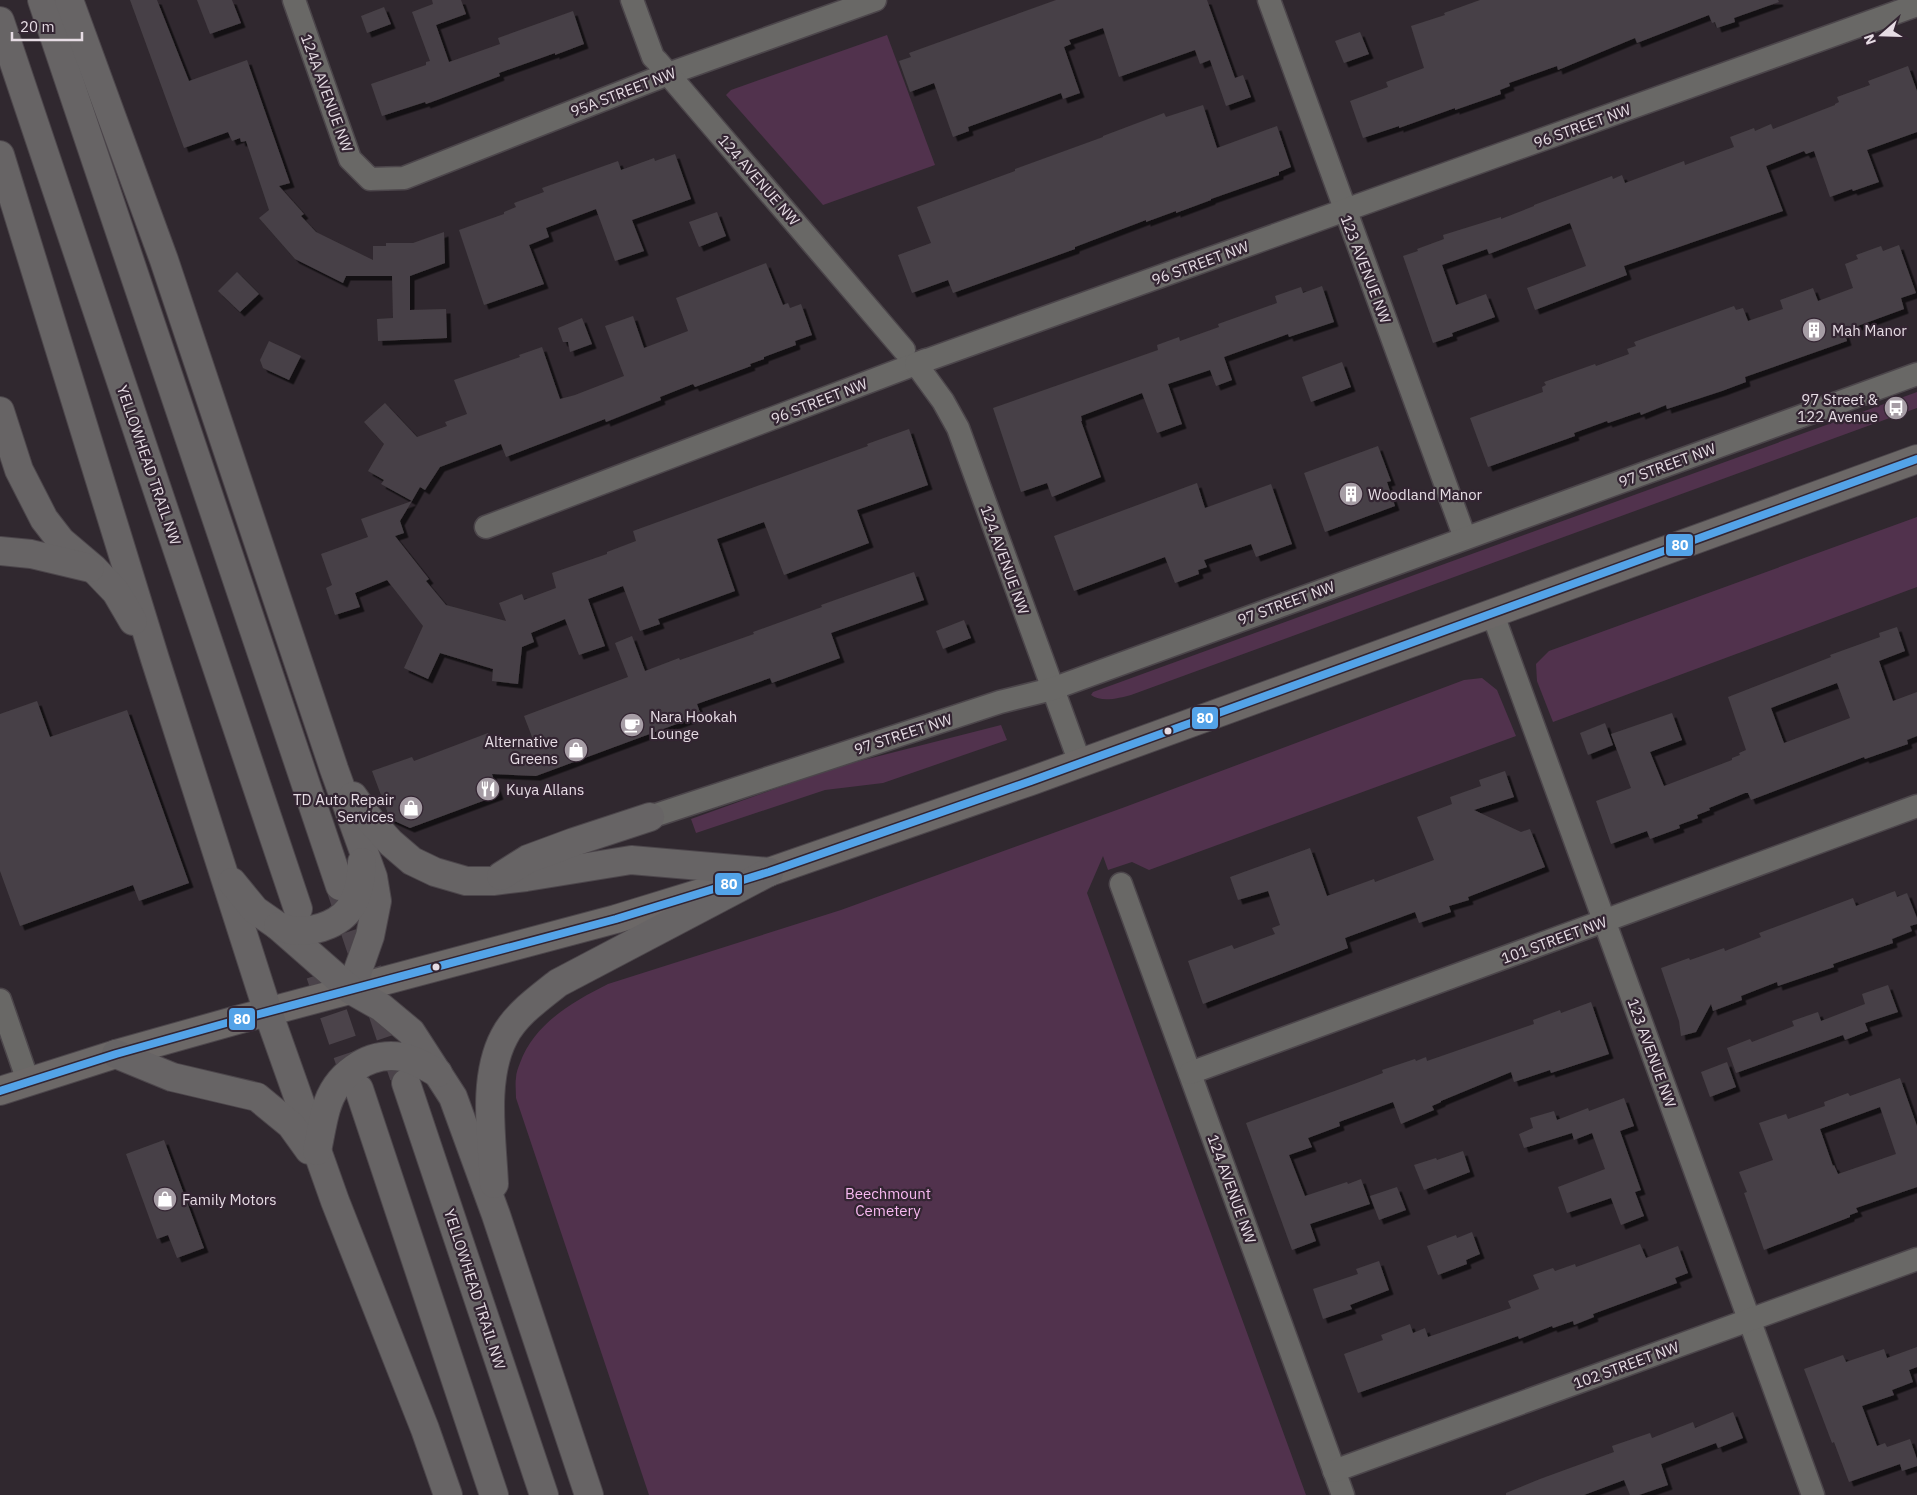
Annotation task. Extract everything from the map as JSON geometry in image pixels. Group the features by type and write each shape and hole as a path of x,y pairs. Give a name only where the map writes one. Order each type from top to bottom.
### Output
{"highway":[{"path":"42,0 340,886"},
{"path":"69,0 164,260 334,769 373,877 377,901 370,936 351,990"},
{"name":"YELLOWHEAD TRAIL NW","path":"0,21 298,909"},
{"path":"0,155 155,659 268,1012 335,1201 425,1429 448,1495"},
{"path":"0,411 19,470 44,519 61,541 94,569 116,592 155,659"},
{"path":"0,551 31,554 94,569"},
{"path":"334,769 370,820 391,843 412,861 435,872 466,881 493,881 559,873 630,860 769,872"},
{"path":"493,881 528,859 650,817"},
{"path":"278,926 295,931 314,929 330,924 342,917 353,904 361,883 363,848"},
{"path":"222,868 255,910 278,926 351,990 381,1007 412,1032 453,1097 496,1215 589,1495"},
{"path":"496,1215 490,1090 495,1060 504,1036 518,1018 558,983 769,872"},
{"path":"116,1054 172,1077 257,1098 291,1124 305,1142 335,1201"},
{"path":"317,1151 326,1108 335,1088 349,1072 366,1061 383,1056 403,1057 420,1063 438,1073"},
{"name":"YELLOWHEAD TRAIL NW","path":"406,1083 544,1495"},
{"path":"359,1089 494,1495"}],"main road":[{"path":"0,1091 116,1054 616,919 769,872 1080,763 1917,458"}],"street":[{"name":"124A AVENUE NW","path":"294,0 350,159 370,179"},
{"name":"124 AVENUE NW","path":"632,0 654,57 915,358 943,401 958,428 1080,763"},
{"name":"95A STREET NW","path":"370,179 404,178 668,74 875,0"},
{"name":"123 AVENUE NW","path":"1269,0 1465,538"},
{"name":"96 STREET NW","path":"486,527 915,358 1345,212 1917,5"},
{"name":"97 STREET NW","path":"650,817 1000,702 1052,689 1917,374"},
{"name":"123 AVENUE NW","path":"1492,612 1813,1495"},
{"name":"101 STREET NW","path":"1190,1073 1917,806"},
{"name":"124 AVENUE NW","path":"1121,884 1343,1495"},
{"path":"0,1000 28,1081"},
{"name":"102 STREET NW","path":"1334,1471 1917,1259"}],"green space":[{"path":"887,35 935,165 823,205 726,95 731,90"},
{"path":"1917,392 1917,408 1131,695 1100,699 1091,695 1093,692"},
{"path":"1917,517 1917,587 1553,722 1537,681 1536,664 1549,651"},
{"name":"Beechmount Cemetery","path":"1482,678 1497,690 1516,736 1149,870 1132,862 1108,870 1103,856 1087,893 1306,1495 649,1495 516,1098 516,1076 519,1065 526,1049 545,1026 581,998 608,984 841,910 1125,807 1464,680"},
{"path":"1001,725 1007,740 883,783 825,790 696,833 691,819 836,767"}],"building":[{"path":"130,0 157,0 189,81 247,60 290,183 279,186 304,214 301,216 316,232 373,260 373,246 386,246 386,243 413,243 444,232 445,263 410,276 410,310 446,309 447,338 378,341 377,319 393,318 392,276 346,276 343,283 295,259 259,218 269,210 246,141 241,142 240,138 232,141 228,132 184,148"},
{"path":"197,0 232,0 241,23 210,34"},
{"path":"432,0 461,0 466,14 436,25 449,62 500,44 498,38 573,11 584,44 499,73 500,76 426,104 425,102 382,116 371,84 426,65 426,62 430,61 412,12 433,4"},
{"path":"1056,0 1207,0 1235,78 1243,75 1251,97 1226,106 1210,60 1200,64 1195,50 1119,77 1103,28 1069,40 1071,44 1064,47 1080,93 1063,99 1061,93 968,127 969,131 953,137 934,83 910,92 899,61 911,57 909,53"},
{"path":"1480,0 1778,0 1779,2 1734,18 1735,22 1717,28 1715,22 1712,23 1709,15 1637,43 1635,38 1558,70 1557,66 1509,83 1510,86 1500,90 1501,94 1363,138 1350,101 1388,87 1386,82 1424,68 1411,26 1445,15 1444,13"},
{"path":"384,7 391,24 367,33 361,16"},
{"path":"1360,32 1369,54 1344,63 1335,41"},
{"path":"1908,66 1917,91 1917,132 1867,150 1879,182 1830,197 1814,151 1806,154 1804,151 1766,166 1783,211 1624,266 1627,275 1535,310 1527,288 1586,266 1570,223 1489,254 1487,249 1442,265 1456,305 1486,294 1495,317 1452,333 1453,336 1433,343 1403,256 1444,239 1443,235 1501,217 1501,219 1612,176 1613,179 1622,175 1625,183 1684,161 1685,165 1734,147 1730,137 1754,128 1755,131 1771,124 1773,129 1835,105 1839,102 1837,97 1870,85 1868,81"},
{"path":"1203,105 1217,148 1277,126 1291,167 1279,172 1279,175 1176,213 1176,211 1146,222 1146,220 1075,247 1075,249 953,293 948,280 912,293 898,255 931,243 917,207 1164,113 1166,117"},
{"path":"675,154 691,199 632,220 644,251 615,261 596,209 546,228 549,237 529,245 544,284 484,305 459,230 504,214 504,212 516,207 514,203 544,192 542,188 618,161 621,170 654,158 655,161"},
{"path":"717,212 726,236 699,247 689,222"},
{"path":"1899,245 1916,293 1901,298 1904,309 1844,331 1847,341 1745,377 1746,382 1722,391 1667,409 1666,405 1641,415 1640,412 1608,423 1607,421 1574,433 1575,436 1488,467 1470,418 1543,392 1542,387 1546,385 1544,382 1629,354 1627,349 1636,346 1634,342 1734,306 1736,310 1743,308 1748,321 1783,309 1780,300 1813,288 1818,301 1853,288 1845,264 1858,259 1856,255 1881,246 1883,251"},
{"path":"766,263 783,305 788,303 790,308 801,304 812,335 795,341 796,345 764,357 764,359 750,364 751,366 695,387 693,384 660,397 661,400 606,422 605,419 506,457 501,444 440,467 425,490 420,487 412,501 381,484 384,480 368,471 384,444 364,422 385,403 417,437 447,426 445,422 467,414 454,380 520,357 519,355 542,347 560,399 575,395 624,376 605,326 633,316 644,348 688,331 676,298"},
{"path":"237,272 259,294 240,312 218,291"},
{"path":"1322,286 1334,322 1289,337 1288,334 1224,357 1232,380 1216,386 1210,370 1168,384 1182,424 1157,433 1142,393 1081,416 1081,421 1101,477 1052,497 1047,483 1021,492 993,408 1158,350 1157,345 1179,337 1180,341 1219,327 1218,324 1277,303 1275,296 1301,287 1303,293"},
{"path":"582,318 592,344 570,352 568,342 563,342 558,328"},
{"path":"269,341 301,356 289,380 263,368 260,360"},
{"path":"1342,362 1351,387 1311,402 1302,377"},
{"path":"909,429 928,485 857,510 869,543 784,575 764,522 717,539 735,591 658,619 660,624 640,631 623,586 588,599 605,646 579,655 565,619 531,633 534,642 522,647 518,684 492,681 493,669 440,653 428,679 404,668 423,626 387,580 355,593 360,607 335,615 326,588 332,585 321,554 368,537 361,519 412,501 400,521 404,533 395,536 429,579 426,581 446,605 506,621 499,603 522,594 524,600 556,588 552,573 607,554 607,552 636,541 633,531 868,446 867,444"},
{"name":"Woodland Manor","path":"1378,446 1391,481 1387,482 1395,506 1325,532 1304,473"},
{"path":"1197,483 1205,508 1271,484 1292,544 1256,557 1251,544 1204,560 1207,567 1198,570 1199,574 1175,583 1165,557 1074,591 1054,536"},
{"path":"914,572 924,600 831,633 840,658 772,683 770,678 697,704 701,715 536,776 492,774 499,795 410,828 390,819 372,771 412,757 414,761 488,733 492,741 534,742 524,716 628,677 615,643 632,636 645,671 754,634 753,632 822,607 821,605"},
{"path":"964,620 971,638 943,649 936,631"},
{"path":"1897,627 1905,651 1879,661 1893,701 1917,692 1917,736 1907,740 1908,744 1865,759 1864,757 1751,800 1748,793 1745,793 1709,808 1710,810 1697,815 1698,818 1679,825 1680,828 1650,839 1647,831 1611,844 1596,801 1631,788 1611,734 1672,713 1682,740 1650,752 1664,786 1732,760 1732,758 1740,755 1739,753 1746,750 1728,697 1831,657 1830,655 1880,637 1879,633","holes":["1837,683 1850,718 1784,743 1771,708"]},
{"path":"37,701 50,737 127,710 189,883 139,901 133,885 20,926 0,871 0,714"},
{"path":"1605,723 1613,745 1588,755 1580,733"},
{"path":"1505,771 1514,797 1474,810 1521,832 1530,829 1545,867 1468,897 1469,900 1449,906 1451,912 1419,923 1415,912 1345,938 1348,948 1203,1004 1188,961 1232,945 1234,949 1275,934 1272,928 1280,925 1268,891 1238,900 1230,877 1310,848 1327,896 1374,879 1375,882 1434,860 1417,817 1452,804 1450,797 1481,786 1479,780"},
{"path":"1895,891 1897,897 1907,893 1917,918 1917,924 1910,926 1912,931 1892,939 1893,943 1833,964 1834,967 1778,986 1777,982 1741,996 1742,1000 1713,1011 1711,1004 1696,1032 1681,1036 1679,1021 1661,968 1724,948 1725,951 1761,937 1759,933 1853,898 1856,906"},
{"path":"1888,985 1898,1012 1865,1023 1868,1031 1845,1040 1843,1035 1736,1073 1727,1048 1750,1039 1752,1042 1794,1026 1792,1021 1818,1012 1821,1021 1865,1004 1862,994"},
{"path":"1591,1002 1609,1054 1551,1073 1550,1070 1514,1082 1511,1072 1441,1101 1432,1106 1434,1110 1401,1124 1393,1102 1339,1122 1340,1126 1308,1138 1312,1147 1289,1155 1305,1196 1361,1179 1370,1204 1310,1224 1316,1241 1292,1250 1246,1123 1383,1073 1382,1070 1415,1059 1416,1061 1426,1057 1427,1061 1534,1024 1533,1020 1560,1010 1561,1013"},
{"path":"1727,1062 1736,1087 1710,1097 1701,1072"},
{"path":"1900,1078 1917,1126 1917,1187 1856,1208 1858,1212 1850,1215 1850,1217 1764,1250 1744,1193 1747,1192 1739,1172 1773,1160 1759,1123 1786,1114 1788,1119 1825,1106 1824,1102 1848,1093 1850,1096","holes":["1880,1107 1896,1154 1838,1174 1833,1166 1820,1129"]},
{"path":"1624,1098 1634,1126 1620,1131 1641,1190 1635,1192 1644,1216 1621,1225 1611,1198 1567,1213 1558,1187 1605,1169 1592,1133 1574,1140 1572,1133 1524,1148 1519,1134 1533,1128 1530,1118 1554,1111 1557,1120 1588,1108 1589,1111"},
{"name":"Family Motors","path":"164,1140 204,1248 177,1258 168,1235 157,1239 126,1154"},
{"path":"1463,1151 1470,1172 1424,1190 1414,1165 1436,1158 1437,1160"},
{"path":"1397,1187 1406,1210 1379,1220 1370,1196"},
{"path":"1472,1232 1480,1254 1466,1260 1467,1264 1438,1275 1427,1246 1456,1235 1457,1238"},
{"path":"1640,1244 1646,1258 1678,1246 1688,1273 1675,1278 1677,1283 1593,1314 1594,1317 1574,1325 1573,1321 1553,1328 1552,1326 1519,1339 1518,1336 1358,1393 1344,1354 1383,1340 1381,1335 1410,1324 1413,1333 1425,1328 1428,1337 1511,1308 1508,1301 1539,1289 1533,1275 1553,1268 1555,1271 1575,1264 1576,1267"},
{"path":"1379,1261 1389,1290 1350,1305 1352,1309 1323,1319 1313,1289 1358,1274 1356,1269"},
{"path":"1917,1347 1917,1367 1909,1370 1913,1382 1892,1390 1894,1395 1862,1406 1877,1446 1885,1443 1887,1447 1910,1439 1917,1459 1917,1466 1902,1471 1900,1464 1849,1482 1804,1369 1843,1355 1846,1362 1884,1349 1887,1358"},
{"path":"1733,1412 1743,1438 1718,1448 1716,1443 1661,1464 1668,1485 1639,1495 1630,1495 1624,1480 1584,1495 1506,1495 1506,1493 1540,1479 1614,1452 1612,1446 1650,1433 1652,1438 1693,1422 1695,1428"}],"tunnel":[{"path":"341,890 404,1077"},
{"path":"320,974 359,1089"}],"transit line":[{"name":"80","path":"0,1091 116,1054 616,919 769,872 1031,781 1917,459"}],"place":[{"name":"Mah Manor","path":"1814,330"},
{"name":"97 Street & 122 Avenue","path":"1896,408"},
{"name":"Woodland Manor","path":"1351,494"},
{"name":"Nara Hookah Lounge","path":"632,725"},
{"name":"Alternative Greens","path":"576,750"},
{"name":"Kuya Allans","path":"488,789"},
{"name":"TD Auto Repair Services","path":"411,808"},
{"name":"Family Motors","path":"165,1199"}]}
